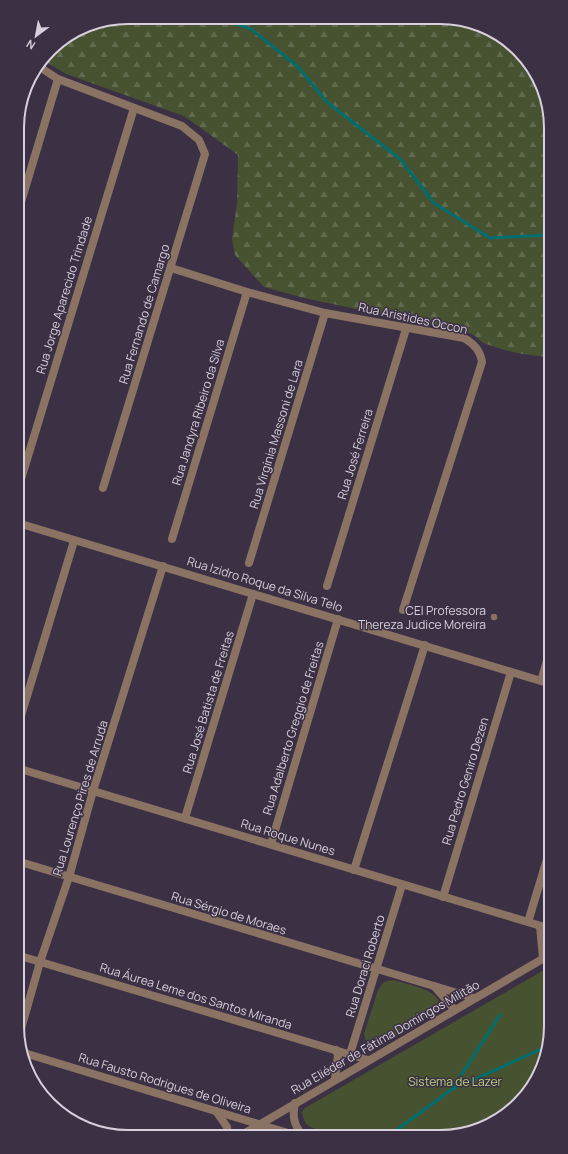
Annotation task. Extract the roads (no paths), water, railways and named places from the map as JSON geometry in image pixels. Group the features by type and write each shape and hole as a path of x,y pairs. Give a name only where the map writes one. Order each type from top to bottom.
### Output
{"street":[{"path":"43,69 58,79 134,108"},
{"path":"24,192 58,79"},
{"name":"Rua Fernando de Camargo","path":"103,488 205,154 203,146 199,140 182,126 134,108"},
{"name":"Rua Jorge Aparecido Trindade","path":"24,469 134,108"},
{"name":"Rua Aristides Occon","path":"171,268 247,292 325,313 406,329 464,338 477,348 482,362 403,610"},
{"name":"Rua Jandyra Ribeiro da Silva","path":"172,539 247,292"},
{"name":"Rua Virgínia Massoni de Lara","path":"249,563 325,313"},
{"name":"Rua José Ferreira","path":"327,586 406,329"},
{"name":"Rua Izidro Roque da Silva Telo","path":"24,525 544,682"},
{"path":"24,706 74,541"},
{"name":"Rua Lourenço Pires de Arruda","path":"24,1018 40,962 69,877 93,791 163,566"},
{"name":"Rua José Batista de Freitas","path":"185,818 253,594"},
{"name":"Rua Adalberto Greggio de Freitas","path":"271,844 338,619"},
{"path":"354,870 425,645"},
{"path":"541,681 544,671"},
{"name":"Rua Pedro Geniro Dezen","path":"442,897 511,672"},
{"name":"Rua Roque Nunes","path":"24,770 544,927"},
{"name":"Rua Sérgio de Moraes","path":"24,863 474,998"},
{"path":"528,922 544,869"},
{"name":"Rua Doraci Roberto","path":"350,1054 402,885"},
{"path":"540,926 543,958"},
{"name":"Rua Áurea Leme dos Santos Miranda","path":"24,957 368,1060"},
{"name":"Rua Eliéder de Fátima Domingos Militão","path":"250,1130 543,958"},
{"path":"434,986 454,1009"},
{"path":"335,1079 338,1055 336,1050"},
{"name":"Rua Fausto Rodrigues de Oliveira","path":"29,1054 279,1130"},
{"path":"295,1103 292,1114 300,1130"},
{"path":"215,1111 227,1130"}],"waterway":[{"path":"236,24 251,29 297,66 327,102 400,159 434,203 490,238 544,235"},
{"path":"452,1089 500,1015"},
{"path":"397,1130 451,1090 541,1049"}],"place":[{"name":"CEI Professora Thereza Judice Moreira","path":"494,617"}],"park label":[{"name":"Sistema de Lazer","path":"455,1081"}]}
